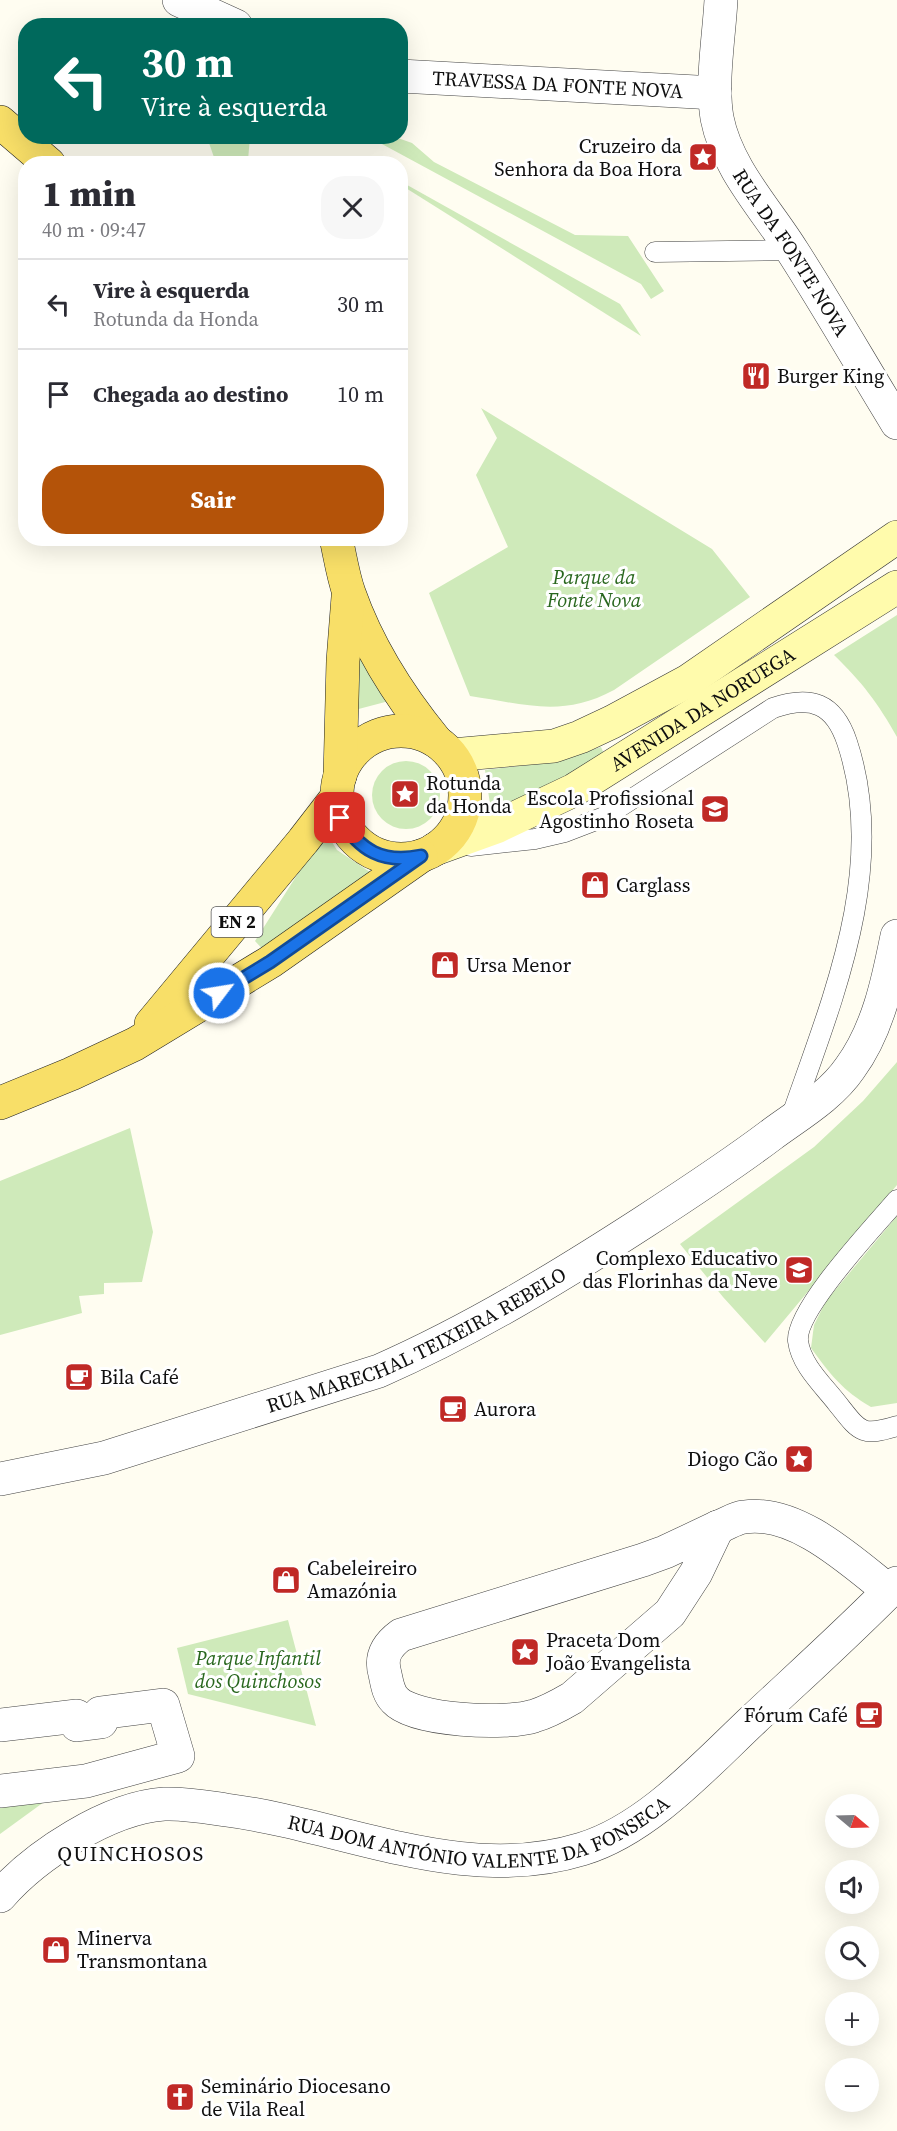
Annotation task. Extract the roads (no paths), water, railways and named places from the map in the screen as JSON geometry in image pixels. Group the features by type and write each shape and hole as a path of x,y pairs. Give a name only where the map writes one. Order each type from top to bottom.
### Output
{"main road":[{"path":"0,122 18,137"},
{"path":"26,144 40,156"},
{"name":"AVENIDA DA NORUEGA","path":"444,748 554,746 580,737 688,681 897,537"},
{"name":"EN 2","path":"0,1103 71,1074 135,1044 270,962 452,835 461,816 465,795 462,774 444,748 410,709 398,690 364,627 349,592 338,546"},
{"name":"AVENIDA DA NORUEGA","path":"428,853 496,827 574,790 897,587"},
{"name":"EN 2","path":"349,592 343,661 338,787 340,818 351,836 366,849 384,857 405,860 428,853"},
{"name":"EN 2","path":"135,1044 296,850 338,787 349,758 361,744 378,734 398,730 418,732 444,748"}],"street":[{"path":"179,0 218,18"},
{"name":"RUA DA FONTE NOVA","path":"721,0 715,93 721,132 735,165 792,250 897,423"},
{"name":"TRAVESSA DA FONTE NOVA","path":"408,76 715,93"},
{"name":"RUA MARECHAL TEIXEIRA REBELO","path":"0,1479 104,1458 379,1371 421,1352 582,1261 712,1177 790,1121 836,1084 860,1053 881,1000 897,936"},
{"path":"718,1527 696,1573 670,1613 572,1698 553,1709 533,1717 512,1721 470,1720 410,1710 396,1702 390,1693 382,1663 385,1652 400,1635 643,1560 665,1552 718,1527 744,1517 763,1516 799,1527 893,1587"},
{"name":"RUA DOM ANTÓNIO VALENTE DA FONSECA","path":"0,1896 23,1872 73,1838 124,1812 144,1806 166,1804 244,1812 409,1850 472,1860 510,1861 549,1857 583,1849 614,1837 639,1821 667,1798 893,1587"},
{"path":"0,1725 76,1716 77,1725 101,1722 100,1713 163,1705 178,1756 86,1781 0,1791"},
{"path":"0,1777 66,1769 110,1751 125,1753 141,1766 166,1804"}],"lane":[{"path":"656,252 792,250"},
{"path":"428,853 535,839 579,828 614,811 773,708 804,701 818,704 829,711 846,737 857,779 862,834 860,866 851,929 833,997 790,1121"},
{"path":"897,1200 814,1299 801,1321 798,1341 806,1363 851,1421 861,1430 873,1434 897,1426"}],"place":[{"name":"Cruzeiro da Senhora da Boa Hora","path":"703,157"},
{"name":"Burger King","path":"756,376"},
{"name":"Rotunda da Honda","path":"405,794"},
{"name":"Escola Profissional Agostinho Roseta","path":"715,809"},
{"name":"Carglass","path":"595,885"},
{"name":"Ursa Menor","path":"445,965"},
{"name":"Complexo Educativo das Florinhas da Neve","path":"799,1270"},
{"name":"Bila Café","path":"79,1377"},
{"name":"Aurora","path":"453,1409"},
{"name":"Diogo Cão","path":"799,1459"},
{"name":"Cabeleireiro Amazónia","path":"286,1580"},
{"name":"Praceta Dom João Evangelista","path":"525,1652"},
{"name":"Fórum Café","path":"869,1715"},
{"name":"Minerva Transmontana","path":"56,1950"},
{"name":"Seminário Diocesano de Vila Real","path":"180,2097"}],"district":[{"name":"QUINCHOSOS","path":"131,1854"}],"park label":[{"name":"Parque da Fonte Nova","path":"594,588"},
{"name":"Parque Infantil dos Quinchosos","path":"258,1670"}]}
